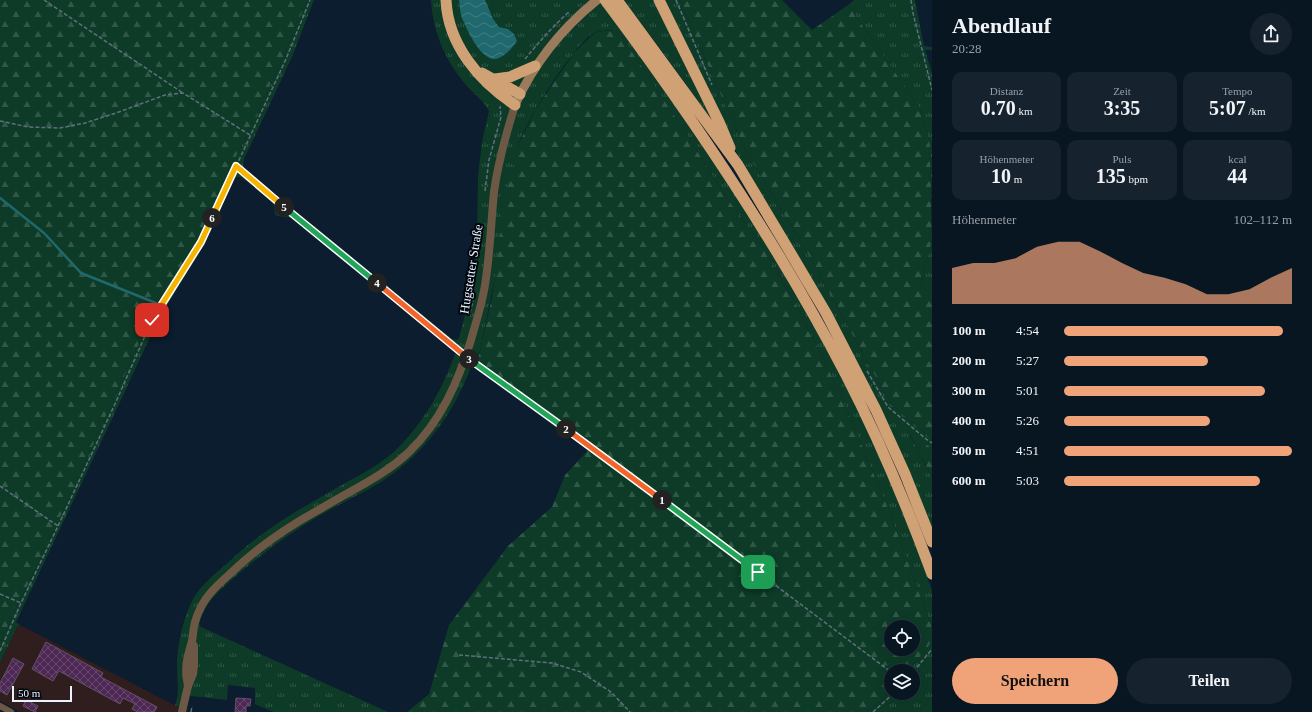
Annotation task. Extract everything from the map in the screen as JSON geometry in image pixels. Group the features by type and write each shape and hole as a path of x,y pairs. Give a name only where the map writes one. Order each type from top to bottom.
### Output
{"highway":[{"path":"446,0 449,22 456,41 466,58 491,87 515,105"},
{"path":"605,0 666,82 724,168 814,316 847,376 894,476 932,574"},
{"path":"617,0 738,166 822,307 876,410 905,474 932,542"},
{"path":"659,0 719,122 738,166"},
{"path":"495,80 510,78 536,66"},
{"path":"478,71 520,94"}],"main road":[{"name":"Hugstetter Straße","path":"515,105 536,66 558,37 597,0"}],"street":[{"name":"Hugstetter Straße","path":"182,712 188,686 185,674 186,664 189,647 192,641 194,624 208,596 239,565 278,534 366,483 390,467 409,452 440,414 455,384 478,318 484,286 498,166 507,129 515,105"},
{"path":"0,706 11,712"}],"path":[{"path":"44,0 183,93 250,135"},
{"path":"0,651 152,320 201,242 286,59 310,0"},
{"path":"676,0 713,86"},
{"path":"911,0 913,14 932,90"},
{"path":"0,121 28,127 60,128 85,123 165,95 183,93"},
{"path":"236,166 466,356 591,447 884,667"},
{"path":"865,367 888,407 932,443"},
{"path":"0,486 58,526"},
{"path":"0,594 21,603"},
{"path":"920,664 932,649"},
{"path":"459,655 552,663 581,672 611,692 630,712"},
{"path":"873,712 886,700"}],"shaded area":[{"path":"20,625 180,708 179,712 20,712 0,701 0,663 17,627"}],"green space":[{"path":"0,0 307,0 284,56 188,258 150,319 56,526 0,642"},
{"path":"307,0 314,0 292,57 244,159 243,165 245,170 452,339 457,340 459,338 471,291 477,240 478,176 482,142 489,111 460,77 447,57 438,35 432,12 431,0 599,0 636,45 739,198 804,305 864,422 908,522 932,591 932,628 890,513 847,410 827,366 795,303 762,246 724,194 682,127 622,37 615,31 608,31 596,32 587,38 576,50 540,102 522,135 514,164 499,256 478,360 592,446 590,448 479,368 474,366 471,367 450,410 442,423 422,448 389,477 359,495 327,511 285,537 265,552 218,592 208,604 201,618 199,626 388,712 273,712 255,704 255,688 228,685 227,700 183,695 180,708 175,705 178,691 177,658 181,632 189,607 197,593 212,577 256,538 307,505 373,467 395,451 415,429 431,406 450,368 455,354 455,351 295,218 275,215 273,202 241,177 235,177 205,243 157,322 16,622 20,625 17,627 0,663 0,642 56,526 150,319 188,258 284,56"},
{"path":"624,0 655,0 717,130 683,80"},
{"path":"663,0 679,0 745,149 808,254 891,404 932,439 932,448 910,435 932,478 932,529 738,155"},
{"path":"679,0 782,0 812,30 848,5 920,108 930,145 932,239 921,285 932,294 932,439 891,404 808,254 745,149"},
{"path":"854,0 915,0 924,46 932,47 932,50 925,50 932,73 932,206 930,145 920,108 848,5"},
{"path":"615,31 622,37 682,127 724,194 762,246 795,303 827,366 847,410 890,513 932,628 932,639 927,649 914,664 884,664 882,669 884,671 884,698 867,712 407,712 429,694 449,625 508,546 552,507 565,475 592,446 478,360 492,297 505,200 518,145 536,109 574,53 596,32"},
{"path":"932,239 932,294 921,285"},
{"path":"910,434 932,448 932,478"},
{"path":"932,639 932,712 867,712 884,698 884,700 920,700 920,664 914,664 927,649"}],"water":[{"path":"459,0 485,0 493,19 499,27 508,29 514,34 517,41 508,52 496,59 490,58 480,50 471,37 462,18"}],"building":[{"path":"46,642 103,673 101,677 157,707 154,712 138,712 132,709 135,704 123,698 120,704 59,671 53,681 32,669"},
{"path":"13,658 24,664 7,695 0,691 0,683"},
{"path":"236,698 251,699 250,706 246,706 246,712 235,712"},
{"path":"26,700 38,706 35,712 23,706"}],"waterway":[{"path":"0,198 44,233 81,273 156,303"}],"route":[{"path":"152,320 201,242 236,166 466,356 758,572"}]}
